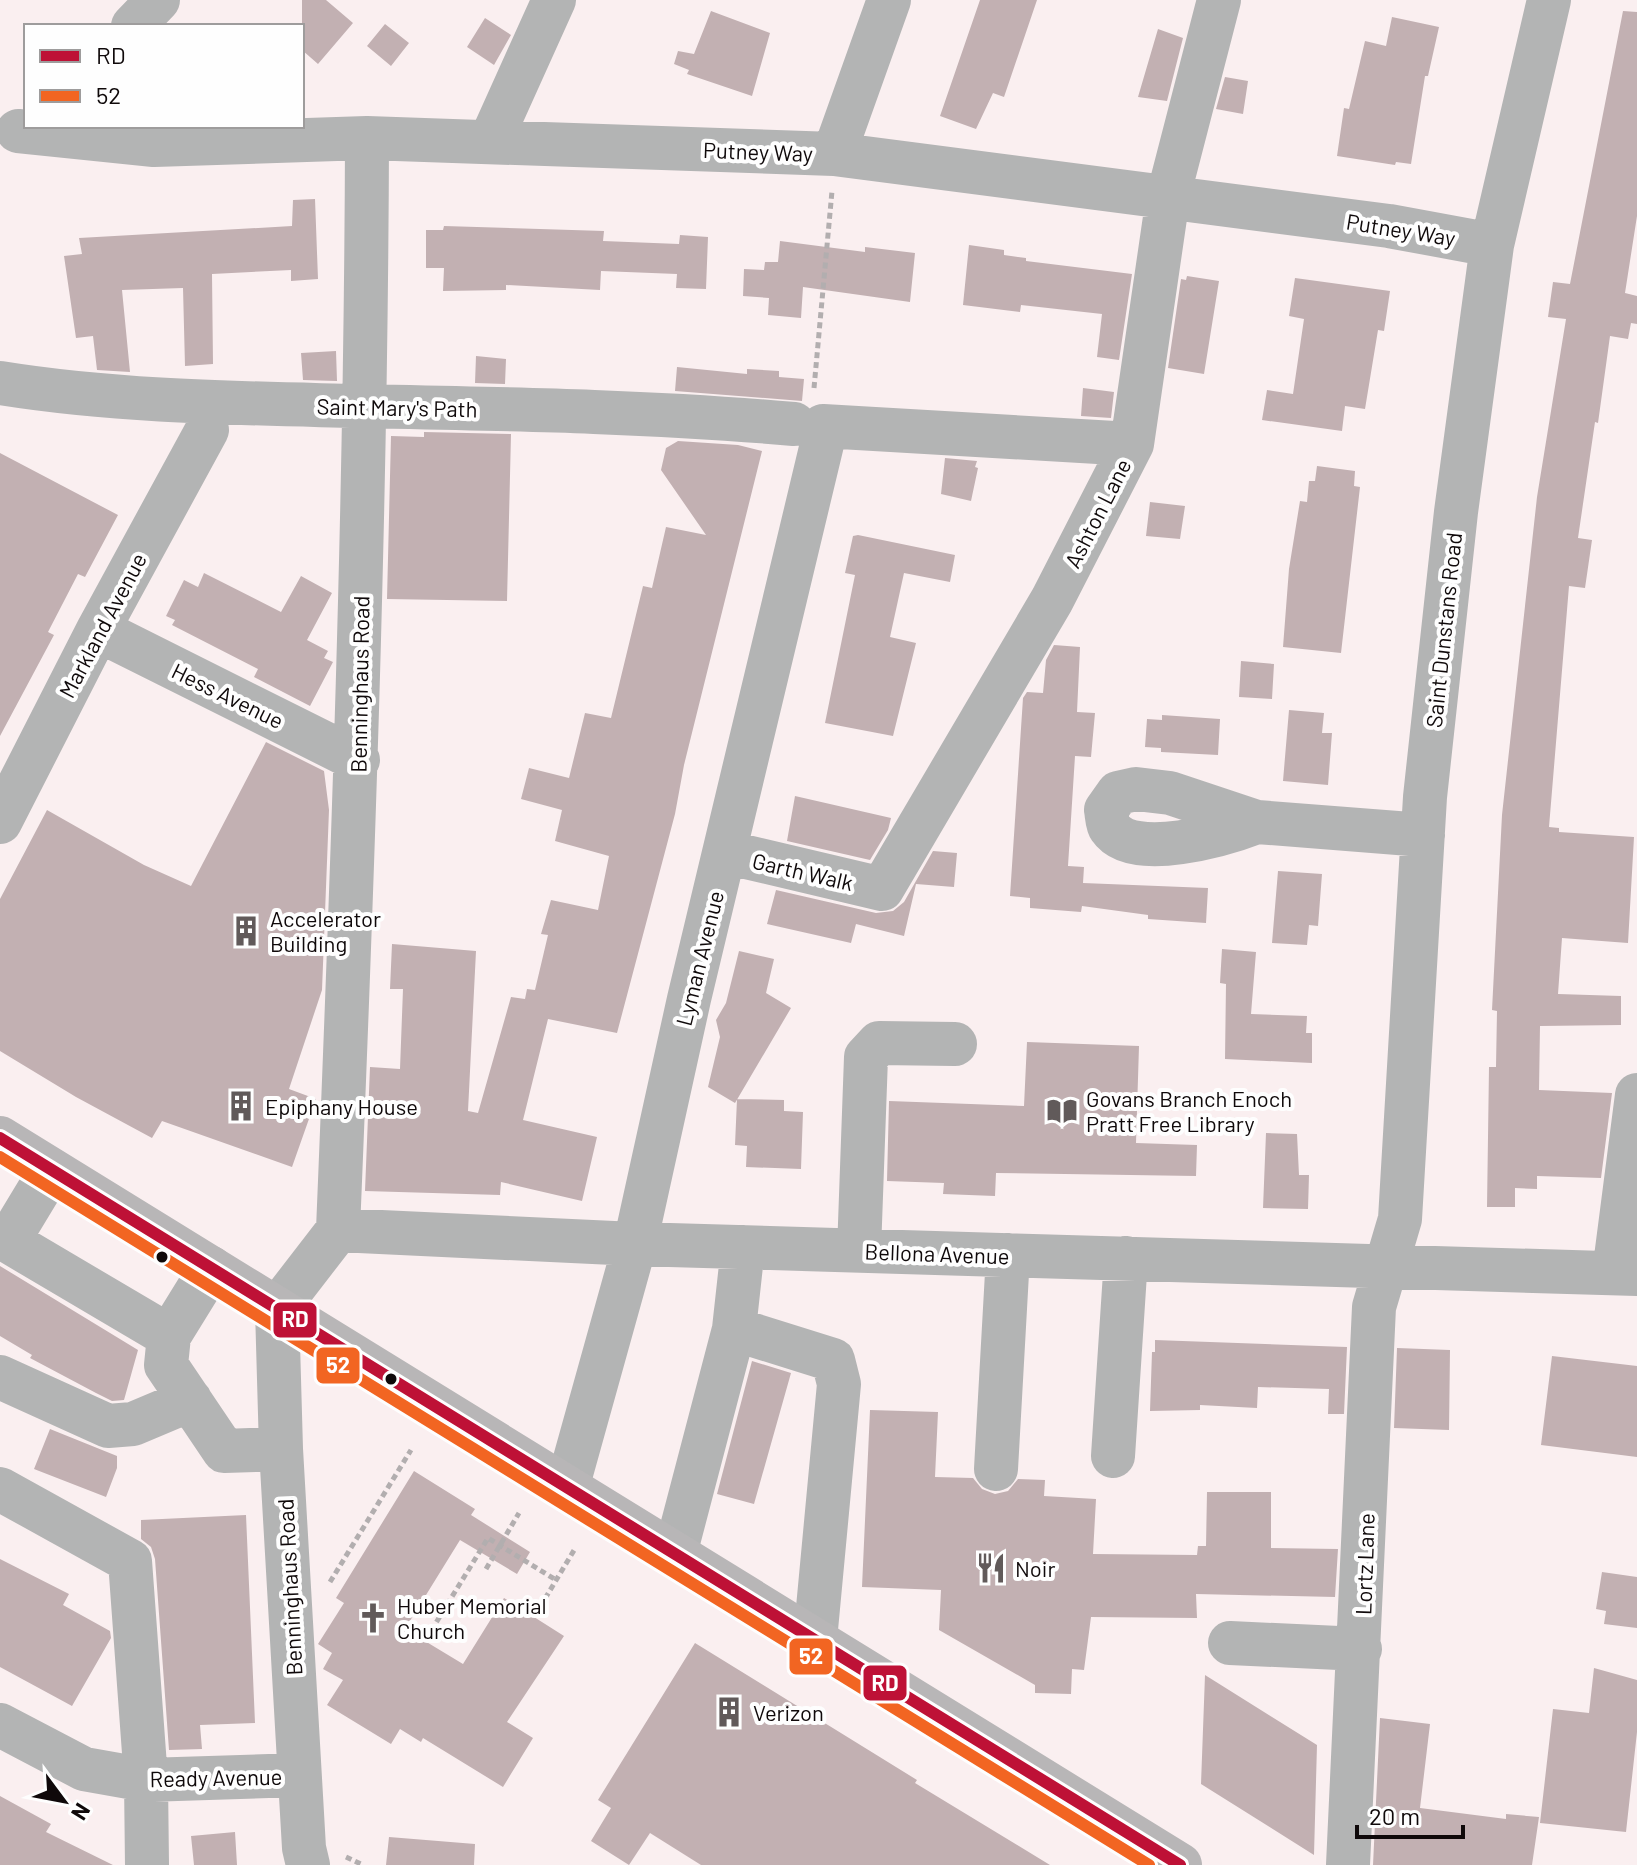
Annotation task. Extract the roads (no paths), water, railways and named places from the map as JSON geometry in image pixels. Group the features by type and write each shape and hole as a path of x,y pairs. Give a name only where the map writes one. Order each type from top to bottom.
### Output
{"main road":[{"path":"0,1138 815,1640 1153,1858"}],"street":[{"path":"135,24 158,0"},
{"path":"490,142 554,0"},
{"path":"834,154 889,0"},
{"name":"Ashton Lane","path":"882,889 1052,600 1132,444 1168,197 1219,0"},
{"name":"Saint Dunstans Road","path":"1386,1265 1400,1219 1423,835 1437,675 1492,245 1549,0"},
{"name":"Putney Way","path":"15,132 154,145 367,138 834,154 1389,226 1492,245"},
{"name":"Benninghaus Road","path":"338,1230 358,760 366,406 367,138"},
{"name":"Saint Mary's Path","path":"0,383 63,393 366,406 810,416 1132,444"},
{"name":"Lyman Avenue","path":"567,1488 635,1244 822,444 810,416"},
{"name":"Markland Avenue","path":"0,822 98,630 207,430"},
{"name":"Hess Avenue","path":"98,630 358,760"},
{"path":"1257,822 1423,835"},
{"name":"Garth Walk","path":"725,852 882,889"},
{"path":"859,1251 866,1057 879,1043 955,1044"},
{"path":"1626,1273 1637,1095"},
{"path":"51,1170 4,1246 169,1336"},
{"path":"277,1309 338,1230"},
{"name":"Bellona Avenue","path":"338,1230 635,1244 1626,1273"},
{"path":"675,1554 734,1329 743,1247"},
{"path":"996,1469 1008,1255"},
{"path":"1113,1456 1126,1258"},
{"name":"Lortz Lane","path":"1348,1865 1374,1307 1386,1265"},
{"path":"211,1268 169,1336 166,1365 224,1451 281,1449"},
{"name":"Benninghaus Road","path":"277,1309 281,1449 299,1775 308,1865"},
{"path":"734,1329 833,1360 839,1384 815,1640"},
{"path":"0,1377 108,1426 133,1424 190,1400"},
{"path":"0,1489 130,1561 146,1780 147,1865"},
{"path":"1230,1643 1360,1649"},
{"name":"Ready Avenue","path":"0,1725 84,1769 146,1780 299,1775"}],"place":[{"name":"Accelerator Building","path":"246,931"},
{"name":"Epiphany House","path":"241,1106"},
{"name":"Govans Branch Enoch Pratt Free Library","path":"1062,1111"},
{"name":"Noir","path":"991,1568"},
{"name":"Huber Memorial Church","path":"373,1618"},
{"name":"Verizon","path":"729,1712"}]}
